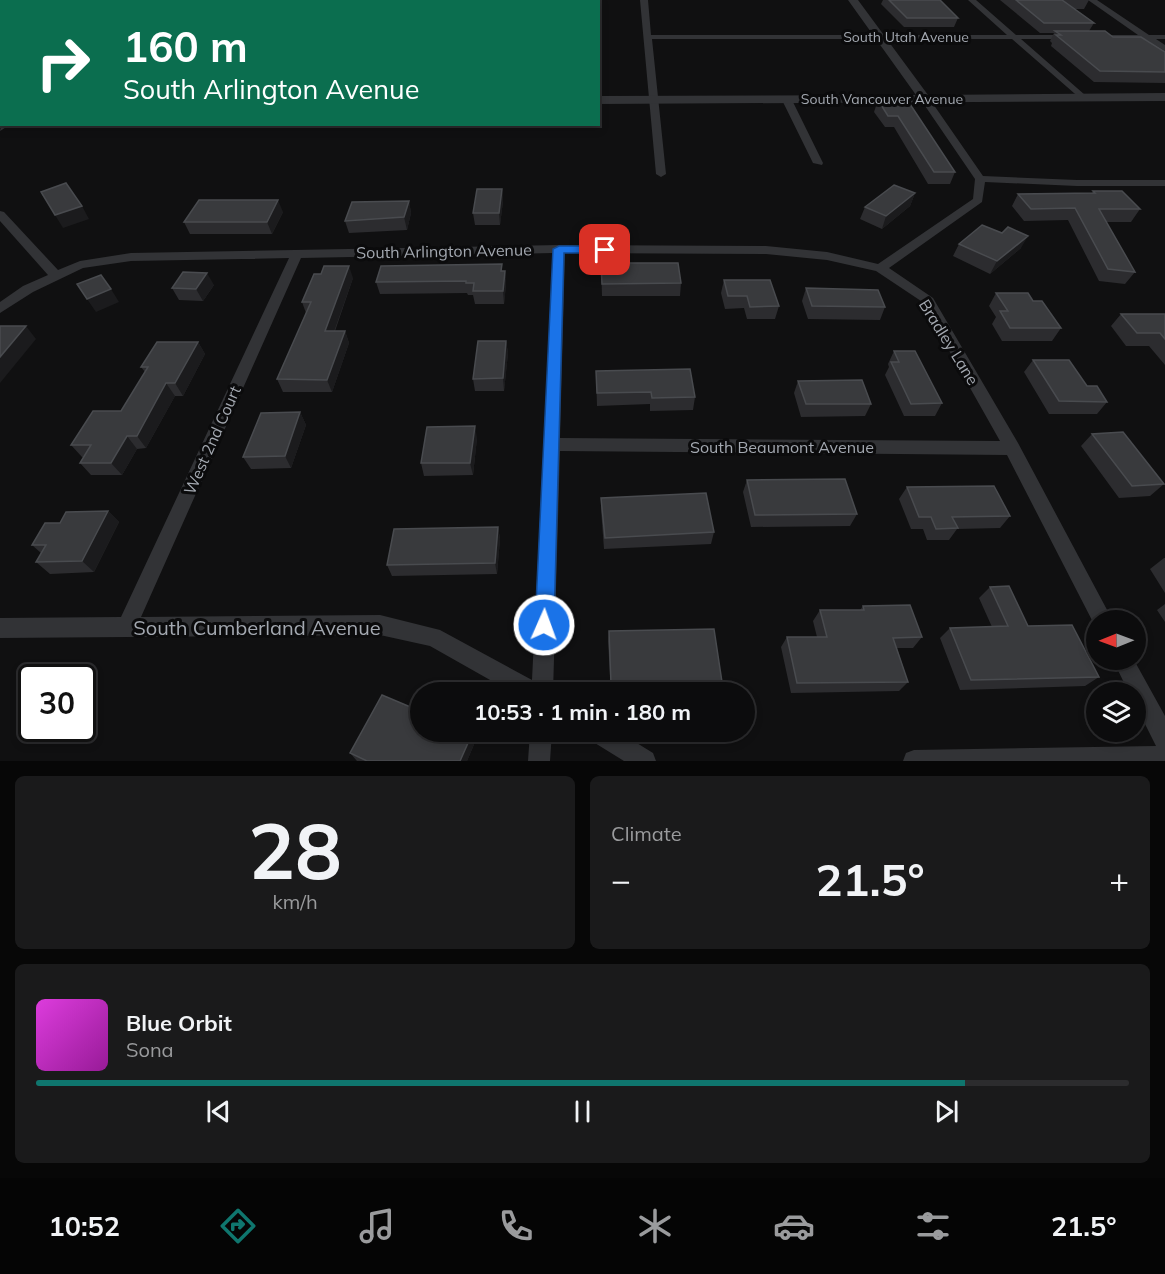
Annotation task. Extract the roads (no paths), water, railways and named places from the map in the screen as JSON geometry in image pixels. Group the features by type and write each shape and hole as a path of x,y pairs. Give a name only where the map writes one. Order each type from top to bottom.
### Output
{"street":[{"path":"644,0 661,174"},
{"path":"853,0 883,38 980,179 978,200 880,268"},
{"path":"972,0 1082,97"},
{"path":"1092,0 1165,49"},
{"name":"South Utah Avenue","path":"648,37 1165,37"},
{"name":"South Vancouver Avenue","path":"600,100 1165,97"},
{"path":"787,100 818,163"},
{"path":"980,179 1077,183 1165,183"},
{"path":"0,214 56,276"},
{"path":"542,682 559,249"},
{"name":"South Arlington Avenue","path":"0,309 28,289 80,265 131,257 559,249 766,250 827,256 880,268"},
{"name":"West 2nd Court","path":"128,626 297,253"},
{"name":"Bradley Lane","path":"880,268 926,298 1012,448 1097,610"},
{"name":"South Beaumont Avenue","path":"551,444 1012,448"},
{"name":"South Cumberland Avenue","path":"0,628 380,625 433,637 514,682"},
{"path":"1128,670 1165,739"},
{"path":"539,761 540,742"},
{"path":"614,742 645,761"},
{"path":"914,761 1165,757"}]}
